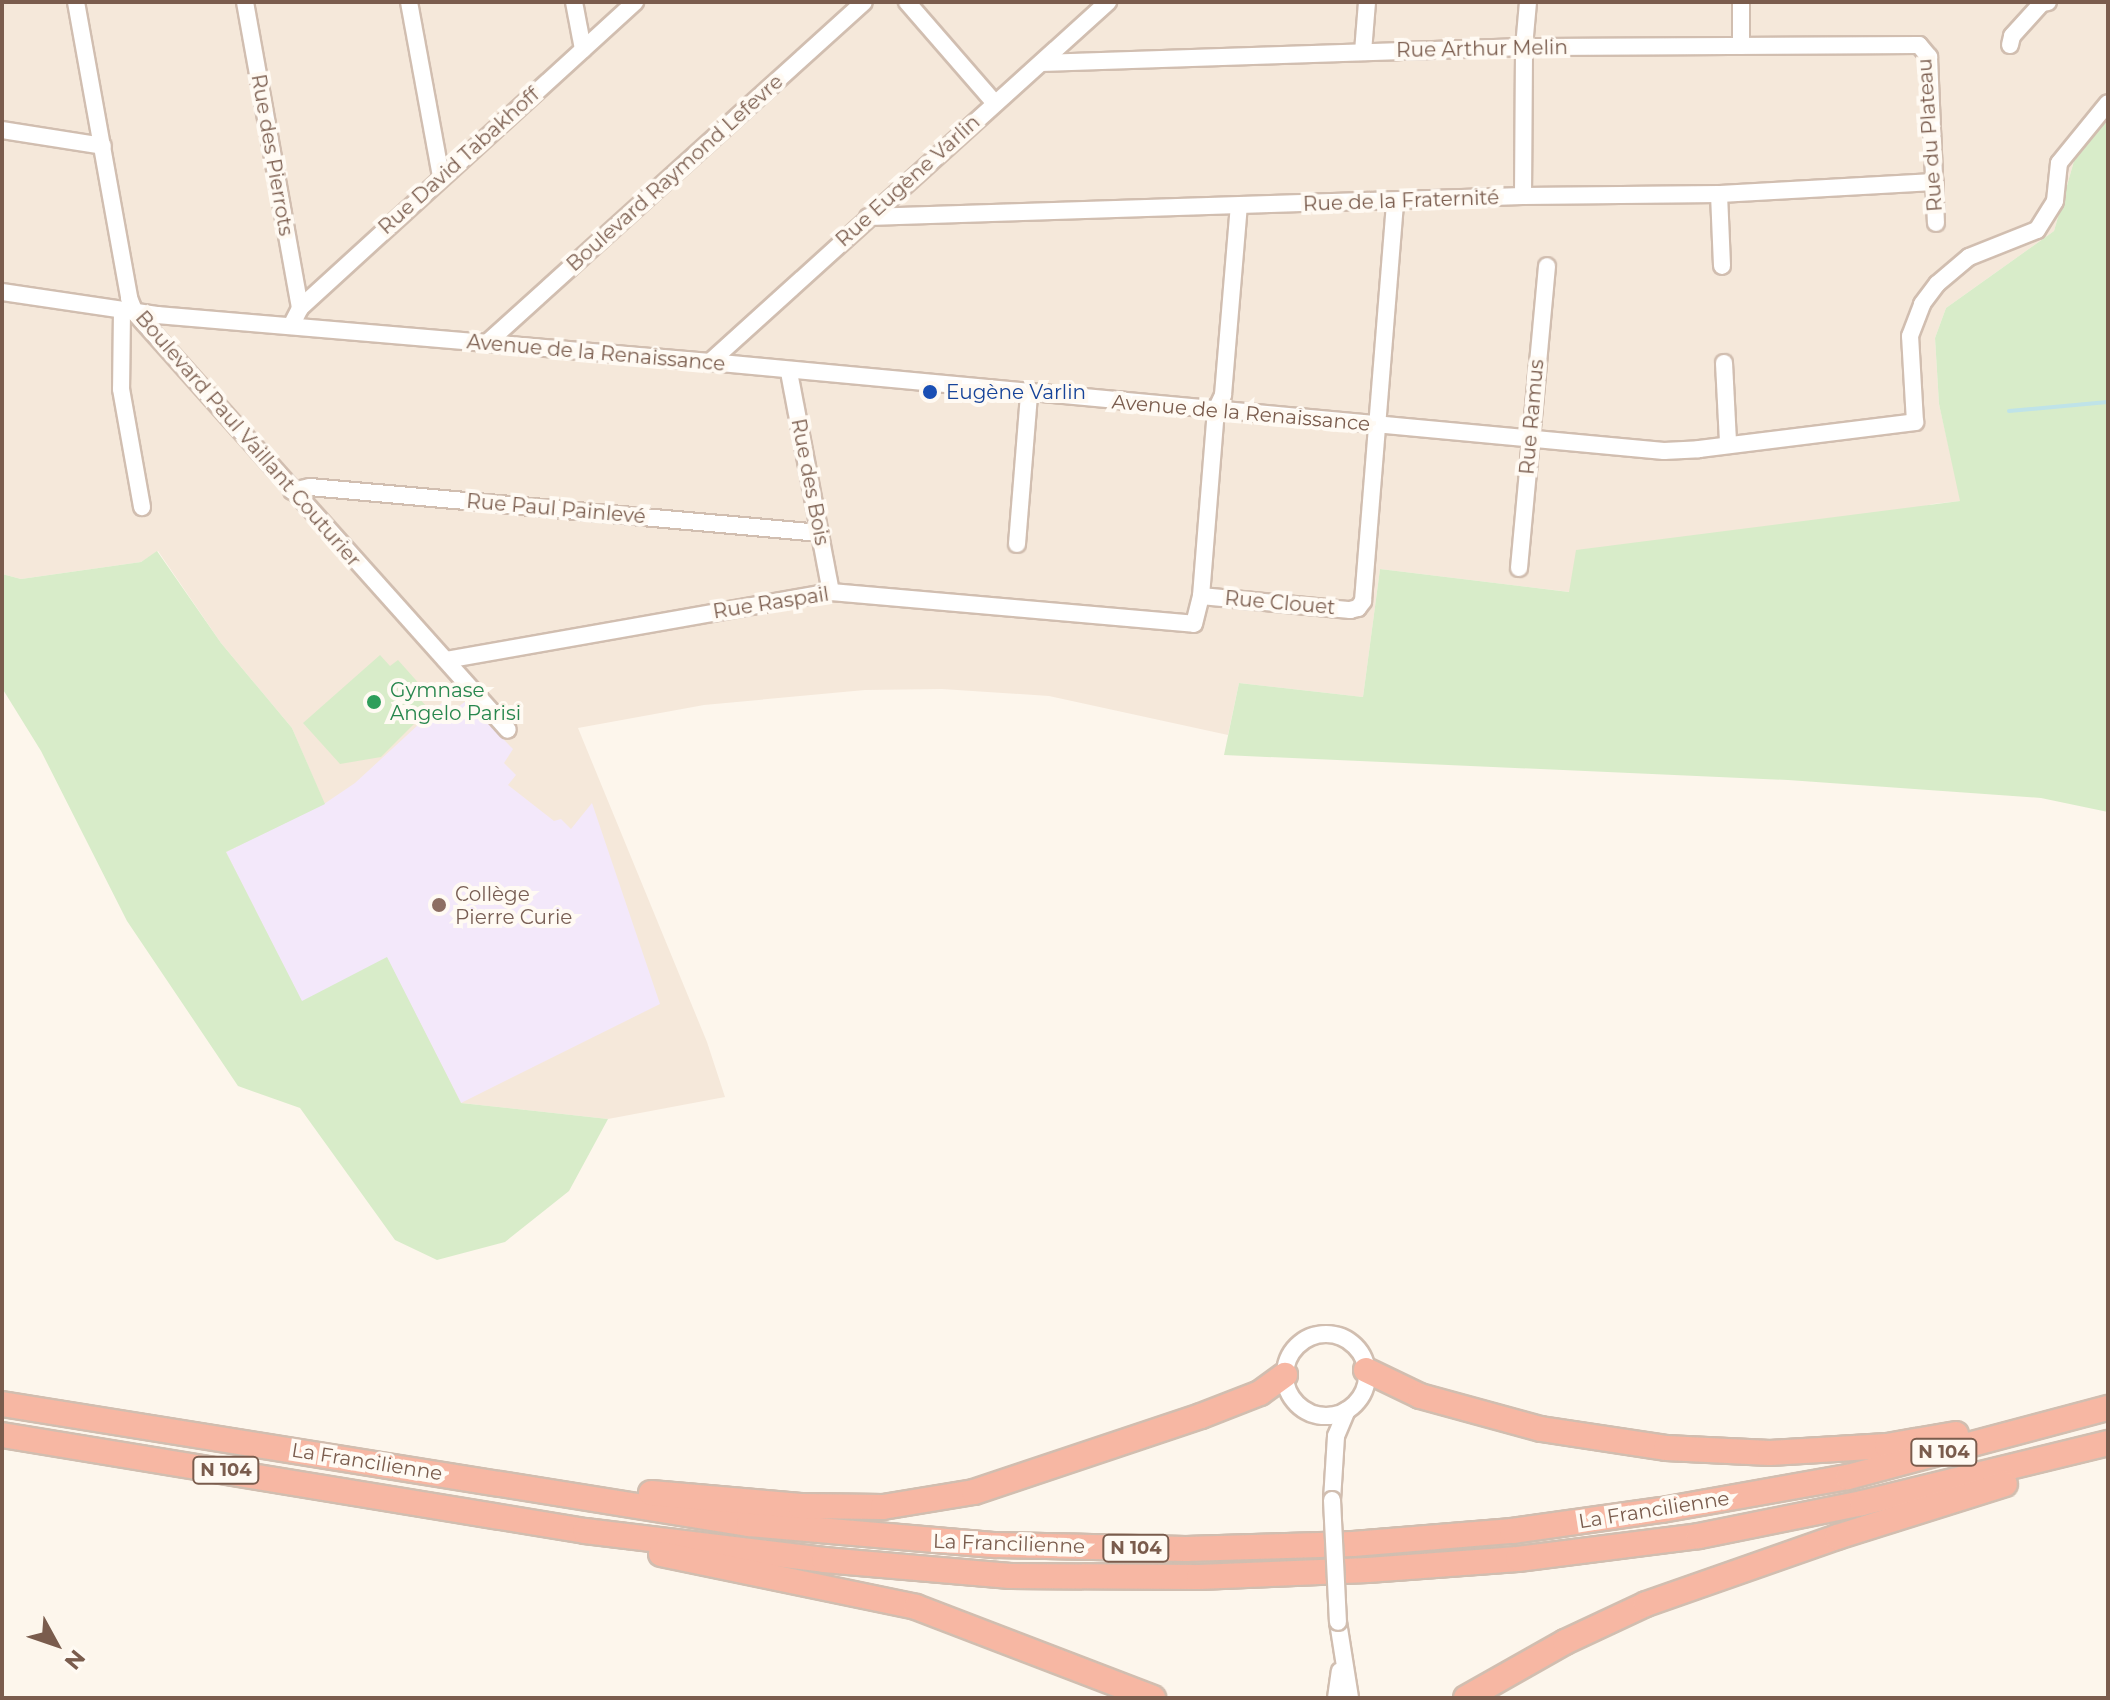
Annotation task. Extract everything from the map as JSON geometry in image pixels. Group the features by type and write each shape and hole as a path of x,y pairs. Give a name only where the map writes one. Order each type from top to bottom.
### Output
{"highway":[{"path":"1366,1370 1420,1396 1525,1425 1666,1448 1770,1453 1887,1446 1983,1430 2049,1412 2066,1421"},
{"path":"496,1481 536,1479 711,1500 883,1507 974,1492 1064,1464 1260,1393 1285,1375"},
{"name":"La Francilienne","path":"2,1404 749,1524 965,1543 1186,1549 1353,1544 1512,1531 1662,1510 1848,1477 2108,1408"},
{"name":"La Francilienne","path":"2,1435 585,1531 824,1560 1010,1576 1199,1577 1368,1570 1518,1559 1699,1536 2069,1455 2108,1443"},
{"path":"1466,1698 1565,1642 1646,1604 1837,1537 2058,1468 2069,1455"},
{"path":"585,1531 593,1541 776,1575 916,1607 1153,1698"}],"street":[{"name":"Boulevard Paul Vaillant Couturier","path":"76,2 129,298 128,312 508,730"},
{"name":"Rue des Pierrots","path":"245,2 300,308"},
{"path":"409,2 441,177"},
{"path":"574,2 583,49"},
{"name":"Rue David Tabakhoff","path":"291,326 300,308 635,2"},
{"name":"Boulevard Raymond Lefevre","path":"487,343 864,2"},
{"path":"907,2 994,102"},
{"name":"Rue Eugène Varlin","path":"710,362 1108,2"},
{"path":"1363,52 1367,2"},
{"path":"1523,196 1524,47 1528,2"},
{"path":"1741,2 1741,46"},
{"path":"2010,45 2012,36 2042,3 2048,2"},
{"name":"Rue Arthur Melin","path":"1041,63 1524,47 1923,47"},
{"name":"Rue du Plateau","path":"1923,47 1929,57 1936,223"},
{"name":"Avenue de la Renaissance","path":"2,292 128,312 710,362 1029,395 1664,451 1915,422 1910,336 1922,304 1937,284 1969,257 2037,230 2055,201 2059,163 2108,103"},
{"path":"2,130 103,146"},
{"name":"Rue de la Fraternité","path":"868,217 1523,196 1719,194 1935,182"},
{"path":"1719,194 1722,266"},
{"path":"1378,425 1395,202"},
{"path":"1201,596 1216,410 1223,395 1239,206"},
{"name":"Rue Ramus","path":"1519,568 1547,266"},
{"path":"128,312 121,389 142,507"},
{"path":"1724,363 1728,443"},
{"name":"Rue des Bois","path":"789,372 831,592"},
{"path":"1017,544 1029,395"},
{"name":"Rue Clouet","path":"1201,596 1358,608 1363,601 1378,425"},
{"name":"Rue Paul Painlevé","path":"292,491 310,487 820,533"},
{"name":"Rue Raspail","path":"446,660 831,592 1194,624 1201,596"},
{"path":"1332,1500 1336,1436 1347,1410 1361,1397 1366,1370 1354,1345 1329,1334 1303,1341 1293,1351 1285,1375 1293,1400 1316,1415 1328,1416 1347,1410"},
{"path":"1316,1415 1330,1458 1340,1665 1336,1698"},
{"path":"1338,1622 1350,1698"}],"shaded area":[{"path":"2,2 2108,2 2108,119 2074,161 2054,231 1946,308 1935,338 1939,404 1961,501 1933,504 1570,592 1380,569 1363,697 1239,683 1228,735 1049,696 942,689 865,690 704,705 578,728 707,1042 725,1097 608,1119 461,1103 302,1002 226,852 324,803 292,728 221,643 158,551 141,562 21,579 2,574"},
{"name":"Collège Pierre Curie","path":"466,701 513,749 504,763 516,775 508,785 554,821 561,819 571,829 592,803 660,1004 461,1103 387,958 302,1002 226,852 324,804 355,783 443,702 451,712"}],"green space":[{"path":"2108,119 2108,812 2041,798 1788,780 1224,755 1239,683 1363,697 1380,569 1569,592 1576,550 1960,501 1939,404 1935,338 1946,308 2054,231 2074,161"},
{"path":"157,551 221,643 292,728 325,804 226,852 302,1001 387,957 461,1103 608,1119 569,1191 505,1242 437,1260 395,1240 300,1108 238,1086 127,921 41,751 2,688 2,574 21,579 141,562"},
{"name":"Gymnase Angelo Parisi","path":"380,655 390,666 398,660 423,688 416,695 429,709 381,757 340,764 303,723"}],"waterway":[{"path":"2009,411 2108,402"}],"place":[{"name":"Eugène Varlin","path":"930,392"},
{"name":"Gymnase Angelo Parisi","path":"374,702"},
{"name":"Collège Pierre Curie","path":"439,905"}]}
